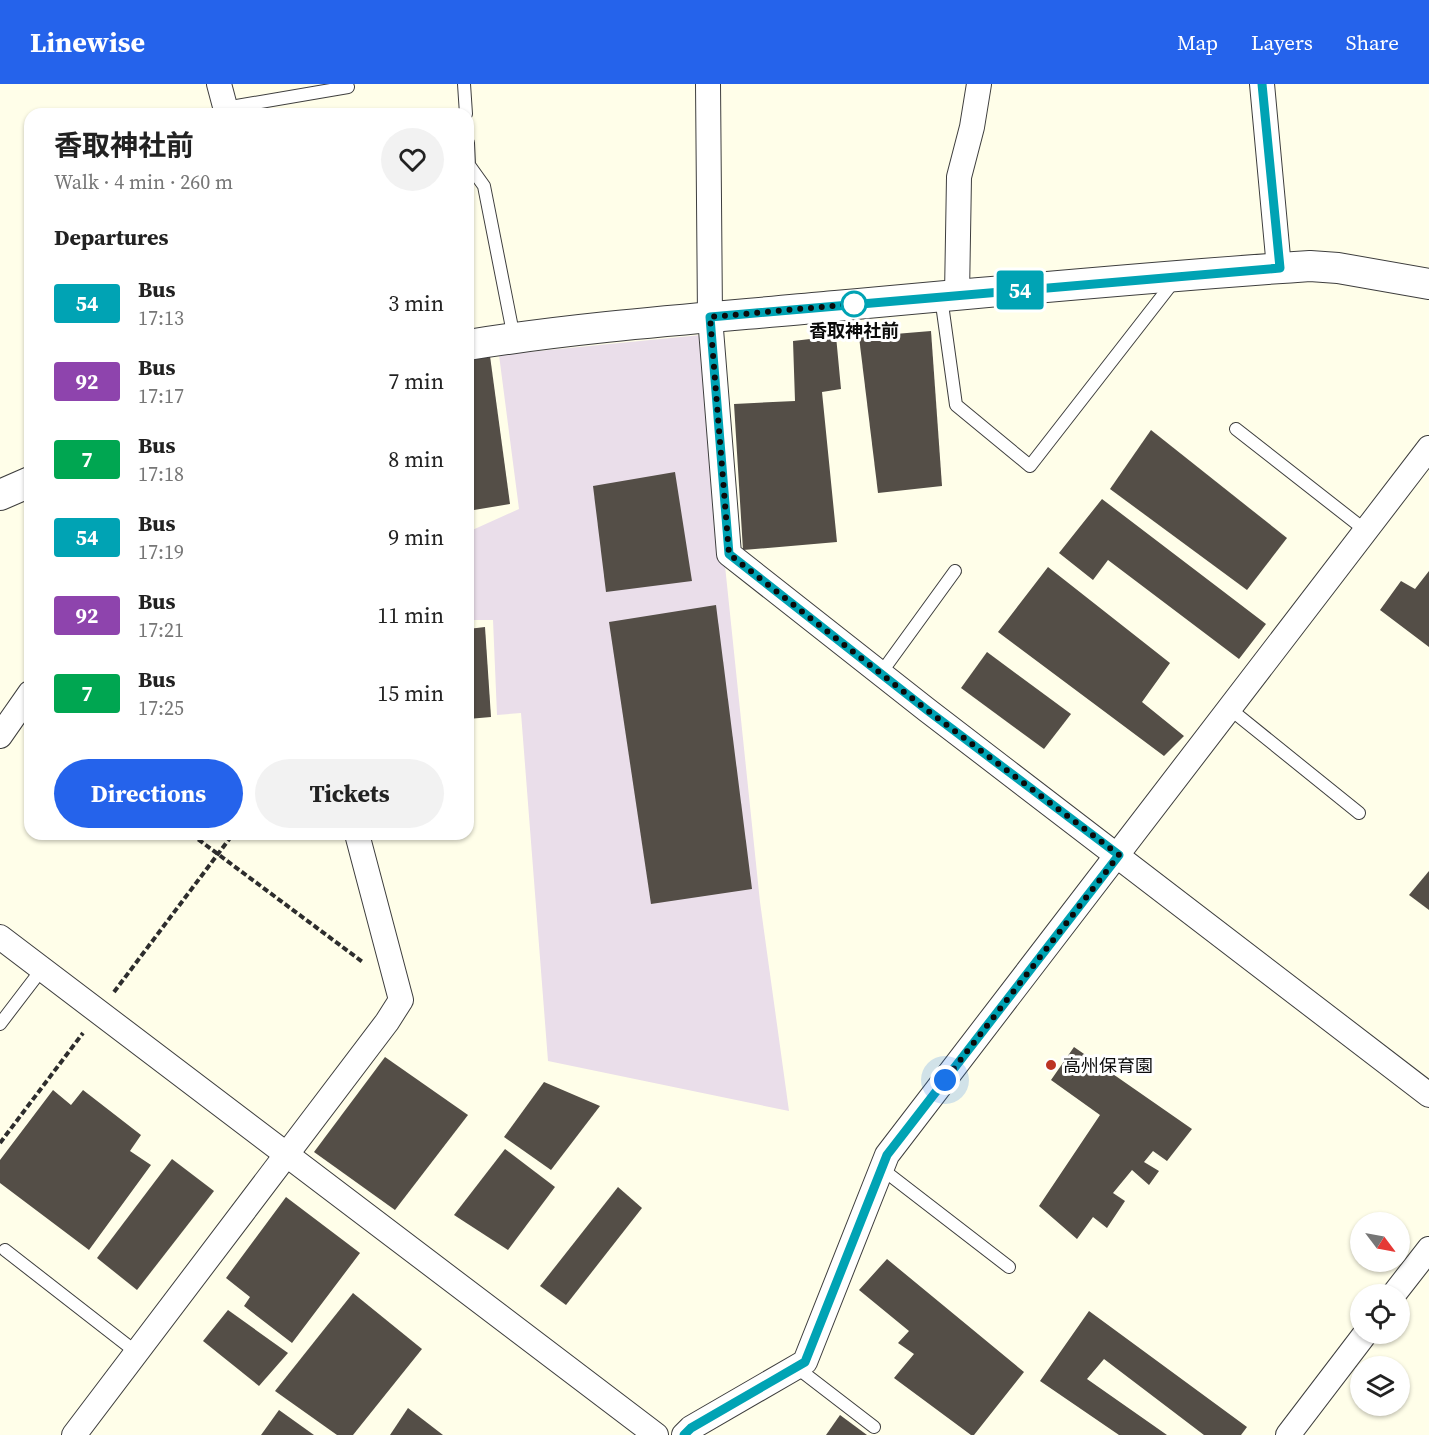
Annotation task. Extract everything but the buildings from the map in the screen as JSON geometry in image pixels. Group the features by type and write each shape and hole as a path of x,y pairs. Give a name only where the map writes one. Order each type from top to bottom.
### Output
{"street":[{"path":"219,84 225,108"},
{"path":"708,84 710,317 729,554 1429,1095"},
{"path":"949,296 959,177 972,127 979,84"},
{"path":"1262,84 1280,268"},
{"path":"474,344 710,317 1310,266 1338,268 1429,284"},
{"path":"684,1435 691,1428 805,1362 887,1155 1429,448"},
{"path":"0,495 24,485"},
{"path":"0,736 24,702"},
{"path":"74,1435 387,1022 401,1000 359,840"},
{"path":"0,937 42,969 92,1021 287,1155 656,1435"},
{"path":"1402,1284 1429,1249"},
{"path":"1288,1435 1357,1344"}],"lane":[{"path":"464,84 466,108"},
{"path":"241,108 348,87"},
{"path":"474,172 484,186 514,338"},
{"path":"949,296 956,405 1030,466 1177,277"},
{"path":"1236,429 1365,530"},
{"path":"881,673 955,571"},
{"path":"1230,709 1359,813"},
{"path":"0,1024 42,969"},
{"path":"882,1169 1009,1267"},
{"path":"5,1250 136,1352"},
{"path":"796,1367 874,1427"}],"path":[{"path":"199,840 398,989"},
{"path":"0,1143 228,840"}],"shaded area":[{"path":"701,335 760,902 789,1111 548,1061 521,713 497,715 493,620 474,620 474,529 519,509 499,355"}],"bus line":[{"name":"54","path":"684,1435 691,1428 805,1362 887,1155 1119,855 927,710 729,554 710,317 1280,268 1262,84"}],"place":[{"name":"香取神社前","path":"854,304"},
{"name":"高州保育園","path":"1051,1065"}],"route":[{"path":"854,304 710,317 729,554 927,710 1119,855 945,1080"}]}
